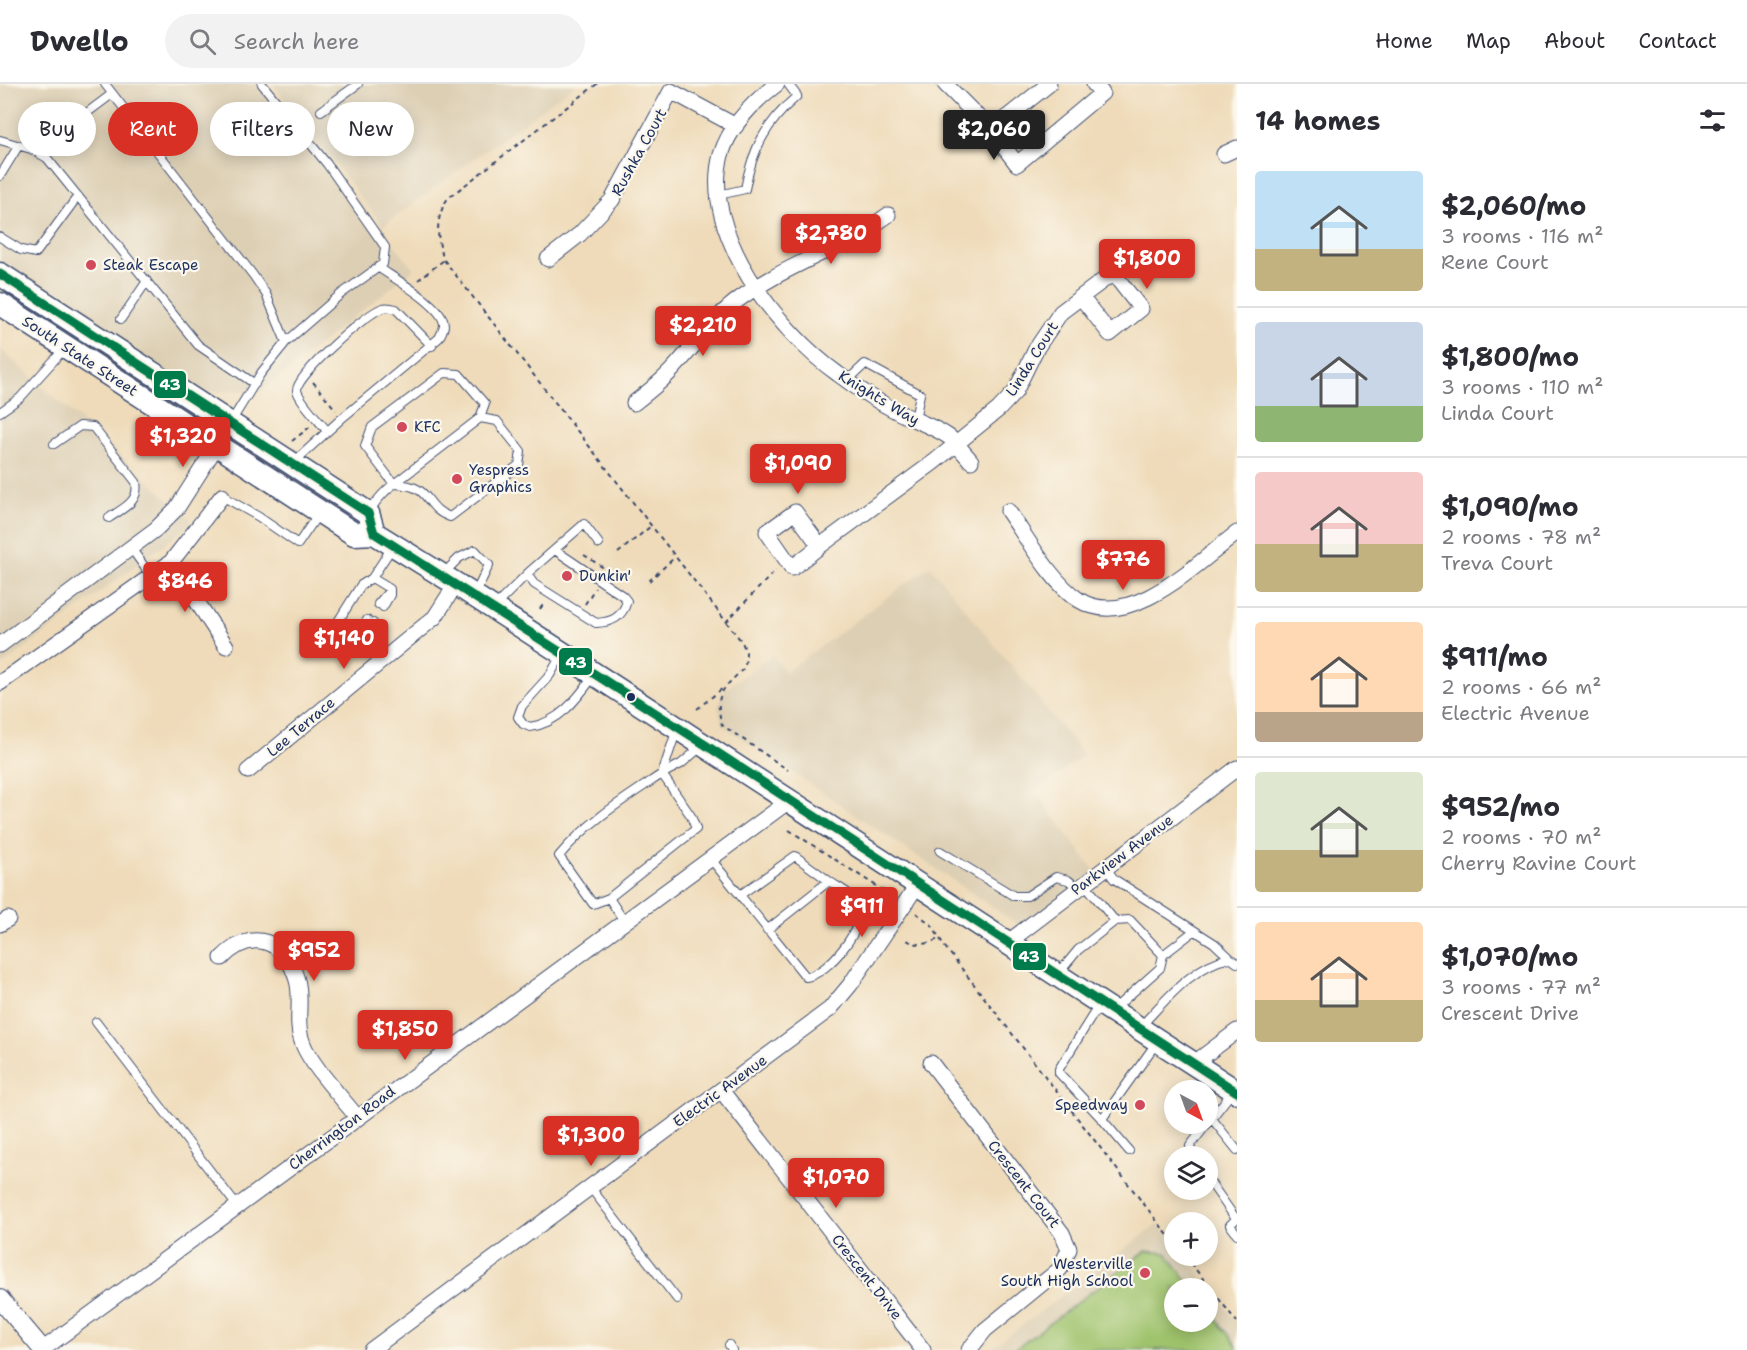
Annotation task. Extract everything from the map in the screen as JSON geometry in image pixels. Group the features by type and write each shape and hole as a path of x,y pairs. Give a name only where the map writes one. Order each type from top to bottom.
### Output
{"main road":[{"name":"South State Street","path":"0,274 231,424 291,454 333,491 363,525 678,727 1235,1091"},
{"name":"South State Street","path":"0,304 320,512 363,525"},
{"path":"71,350 112,362 211,426 231,424"},
{"path":"217,445 236,442 297,484 333,491"},
{"path":"296,496 323,502 363,525"}],"street":[{"name":"Knights Way","path":"777,84 742,115 722,153 719,195 730,241 756,288 803,344 847,381 948,436 971,461"},
{"path":"945,84 991,130 1017,164 1102,93 1094,84"},
{"path":"991,130 1049,84"},
{"name":"Rushka Court","path":"548,259 580,234 612,200 671,91 736,126"},
{"path":"634,403 672,370 704,330 734,303 793,265 836,245 888,214"},
{"name":"Linda Court","path":"786,560 792,568 999,409 1015,392 1036,348 1061,312 1081,297"},
{"path":"0,645 131,548 177,508 217,445"},
{"path":"0,683 171,562 222,496"},
{"path":"1008,511 1061,584 1080,601 1104,609 1127,608 1148,599 1237,533"},
{"path":"786,560 767,532 795,512 820,546"},
{"path":"171,562 226,646"},
{"name":"Lee Terrace","path":"248,771 435,617 457,585"},
{"name":"Parkview Avenue","path":"1007,943 1237,768"},
{"name":"Cherrington Road","path":"42,1350 789,801"},
{"name":"Electric Avenue","path":"371,1350 830,1009 850,985 918,884"},
{"path":"222,958 234,945 251,940 269,942 281,953 291,966 298,982 297,1019 304,1046 357,1118"},
{"path":"1194,1064 1237,1031"},
{"name":"Crescent Court","path":"931,1063 1062,1233 1068,1249 1066,1262 1060,1269 985,1330 969,1350"},
{"name":"Crescent Drive","path":"721,1090 923,1350"},
{"path":"0,1299 42,1350"}],"lane":[{"path":"105,84 254,275 266,294 286,342"},
{"path":"217,445 255,384 286,342 341,294 383,264 385,247 327,165 262,84"},
{"path":"321,111 358,84"},
{"path":"719,195 745,189 750,161 760,136 779,112 797,96 788,84"},
{"path":"96,106 112,94"},
{"path":"0,140 18,145"},
{"path":"0,176 18,147"},
{"path":"44,156 198,345 255,384"},
{"path":"0,237 21,249 36,253 78,196"},
{"path":"291,454 327,431 432,346 444,326 441,316 429,302 378,267"},
{"path":"121,320 147,281"},
{"path":"327,431 299,396 298,385 315,363 362,322 384,307 396,309 404,314 432,346"},
{"path":"0,412 20,398 71,350"},
{"path":"847,381 865,364 921,394 915,420"},
{"path":"363,525 383,492 394,484 480,418 485,404 459,374 444,373 372,427 365,446 394,484"},
{"path":"394,484 412,484 423,491 439,513 450,517 519,465 521,451 497,421 480,418"},
{"path":"54,444 80,426 93,427 136,482 138,491 135,499 109,518"},
{"path":"222,496 260,517 298,544 320,512"},
{"path":"493,608 527,574 584,524 598,544"},
{"path":"370,621 359,632 356,643 334,628 361,585 372,578 394,545"},
{"path":"131,548 151,577"},
{"path":"475,550 489,565 457,585 459,558 475,550"},
{"path":"527,574 534,584 596,623 615,620 624,610 627,601 623,596 555,550"},
{"path":"372,578 390,590 390,595 381,605"},
{"path":"562,653 550,675 522,706 519,717 523,724 530,727 550,721 570,706 595,674"},
{"path":"662,774 678,727"},
{"path":"662,774 691,816 696,829 609,898 592,904 559,855 572,841 617,804 662,774 681,764 704,744"},
{"path":"940,851 1014,896 1027,896 1051,879 1062,877 1081,885 1115,921"},
{"path":"710,858 802,974 811,976 825,968 850,941 860,914 858,905 852,897 795,855 740,895"},
{"path":"1105,867 1115,880 1214,943 1234,960"},
{"path":"767,930 829,881"},
{"path":"609,898 624,921"},
{"path":"1057,976 1078,950 1115,921 1130,921 1163,955"},
{"path":"1129,1151 1059,1073 1059,1069 1106,1007 1160,968 1163,955 1194,931"},
{"path":"1138,1029 1179,986 1217,961 1234,960"},
{"path":"96,1022 237,1206"},
{"path":"1102,1119 1158,1041"},
{"path":"1218,1113 1235,1091"},
{"path":"1218,1126 1237,1150"},
{"path":"1191,1146 1201,1134"},
{"path":"590,1187 677,1299"},
{"path":"1218,1193 1236,1218 1230,1226 1237,1234"}],"path":[{"path":"597,84 448,198 440,210 437,242 444,260 742,642 747,659 745,667 697,709"},
{"path":"414,283 444,260"},
{"path":"291,454 319,421 336,411 307,374"},
{"path":"618,553 651,526"},
{"path":"578,551 607,570"},
{"path":"649,581 675,557"},
{"path":"726,622 786,560"},
{"path":"726,622 771,574"},
{"path":"583,606 598,584"},
{"path":"540,609 546,600"},
{"path":"725,686 719,697 718,708 722,725 788,770"},
{"path":"789,830 887,893"},
{"path":"931,924 1164,1230"},
{"path":"907,940 919,944 940,938"},
{"path":"1193,1266 1237,1322"}],"shaded area":[{"path":"0,84 264,84 279,102 210,102 210,156 315,156 315,147 414,269 263,390 139,394 0,303"},
{"path":"273,84 576,84 383,226 329,156 414,156 414,102 327,102 327,154 315,138 315,102 287,102"},
{"path":"0,349 191,519 186,528 0,667"},
{"path":"930,566 1084,755 1035,792 1097,874 1025,929 722,725 718,708 722,692 772,655 786,672"},
{"name":"Westerville South High School","path":"1158,1224 1164,1231 1164,1266 1193,1266 1202,1278 1164,1278 1164,1332 1218,1332 1218,1298 1237,1322 1237,1350 989,1350"}],"green space":[{"name":"Westerville South High School","path":"1146,1251 1164,1253 1164,1266 1176,1266 1185,1278 1164,1278 1164,1332 1218,1332 1218,1321 1237,1346 1237,1350 1014,1350"}],"transit line":[{"name":"43","path":"0,274 368,513 374,533 704,744 1237,1092"}],"place":[{"name":"Steak Escape","path":"91,265"},
{"name":"KFC","path":"402,427"},
{"name":"Yespress Graphics","path":"457,479"},
{"name":"Dunkin'","path":"567,576"},
{"name":"Speedway","path":"1140,1105"},
{"name":"Westerville South High School","path":"1145,1273"}]}
